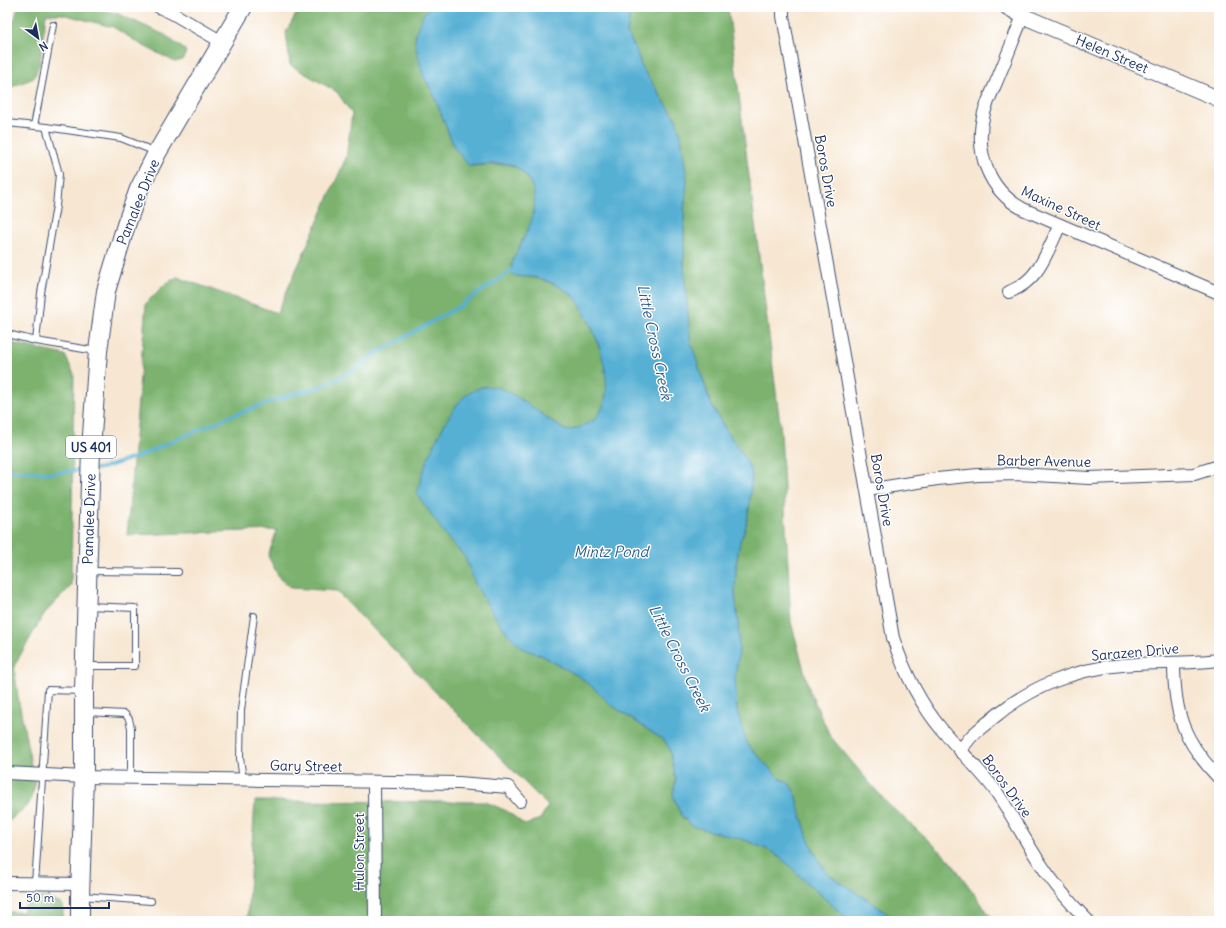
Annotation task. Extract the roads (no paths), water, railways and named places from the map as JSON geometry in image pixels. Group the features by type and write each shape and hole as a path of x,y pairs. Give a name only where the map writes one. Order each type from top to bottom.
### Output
{"main road":[{"name":"Pamalee Drive","path":"80,921 84,777 84,691 92,442 98,352 106,291 126,225 157,152 243,7"}],"street":[{"path":"159,7 222,42"},
{"name":"Boros Drive","path":"783,7 784,24 893,638 898,653 907,675 923,704 942,730 975,766 995,791 1018,824 1038,860 1062,892 1088,921"},
{"name":"Helen Street","path":"1007,7 1023,16 1219,99"},
{"name":"Maxine Street","path":"1023,16 984,112 981,145 983,160 993,183 1003,195 1023,209 1219,293"},
{"path":"1009,292 1024,285 1036,274 1060,225"},
{"name":"Barber Avenue","path":"867,490 938,479 978,475 1018,474 1089,478 1172,475 1194,474 1219,466"},
{"name":"Sarazen Drive","path":"962,752 965,742 1002,710 1022,696 1043,685 1066,676 1089,670 1121,665 1219,660"},
{"path":"1174,663 1174,689 1178,712 1183,728 1200,756 1219,778"},
{"name":"Gary Street","path":"7,773 84,777 459,784 508,787 520,801"},
{"name":"Hulon Street","path":"374,782 375,921"},
{"path":"7,883 35,884 80,890"}],"lane":[{"path":"34,126 53,25"},
{"path":"7,123 121,138 157,152"},
{"path":"36,341 41,293 49,255 59,174 46,127"},
{"path":"7,334 36,341 98,352"},
{"path":"88,571 178,572"},
{"path":"85,666 135,666 135,608 87,606"},
{"path":"243,780 240,758 241,710 254,616"},
{"path":"35,884 48,690 84,691"},
{"path":"84,712 125,714 130,719 131,778"},
{"path":"80,890 151,901"}],"water":[{"name":"Mintz Pond","path":"430,7 631,7 627,33 636,50 642,68 676,119 681,135 687,182 684,211 684,267 690,340 711,404 720,421 745,458 752,474 749,509 745,529 740,541 736,565 735,594 739,651 735,678 737,711 747,744 779,778 788,782 794,791 808,838 817,858 828,874 897,921 850,921 773,852 748,841 692,826 682,816 673,794 676,780 670,750 665,741 611,705 580,677 541,655 523,649 508,634 492,612 476,586 465,557 449,540 417,494 426,463 439,434 457,405 472,391 488,387 503,389 566,431 579,428 595,419 603,408 606,395 606,381 601,352 596,337 577,301 572,295 550,282 538,278 512,274 515,256 526,234 534,210 534,193 530,181 519,169 505,163 469,166 454,147 433,93 423,75 415,43 416,31 423,15"}],"waterway":[{"path":"95,469 103,468 139,456 228,417 322,386 337,379 353,371 372,356 458,307 511,271 515,270"},
{"path":"7,470 50,473 85,470"}],"water label":[{"name":"Little Cross Creek","path":"655,342"},
{"name":"Little Cross Creek","path":"680,658"}]}
